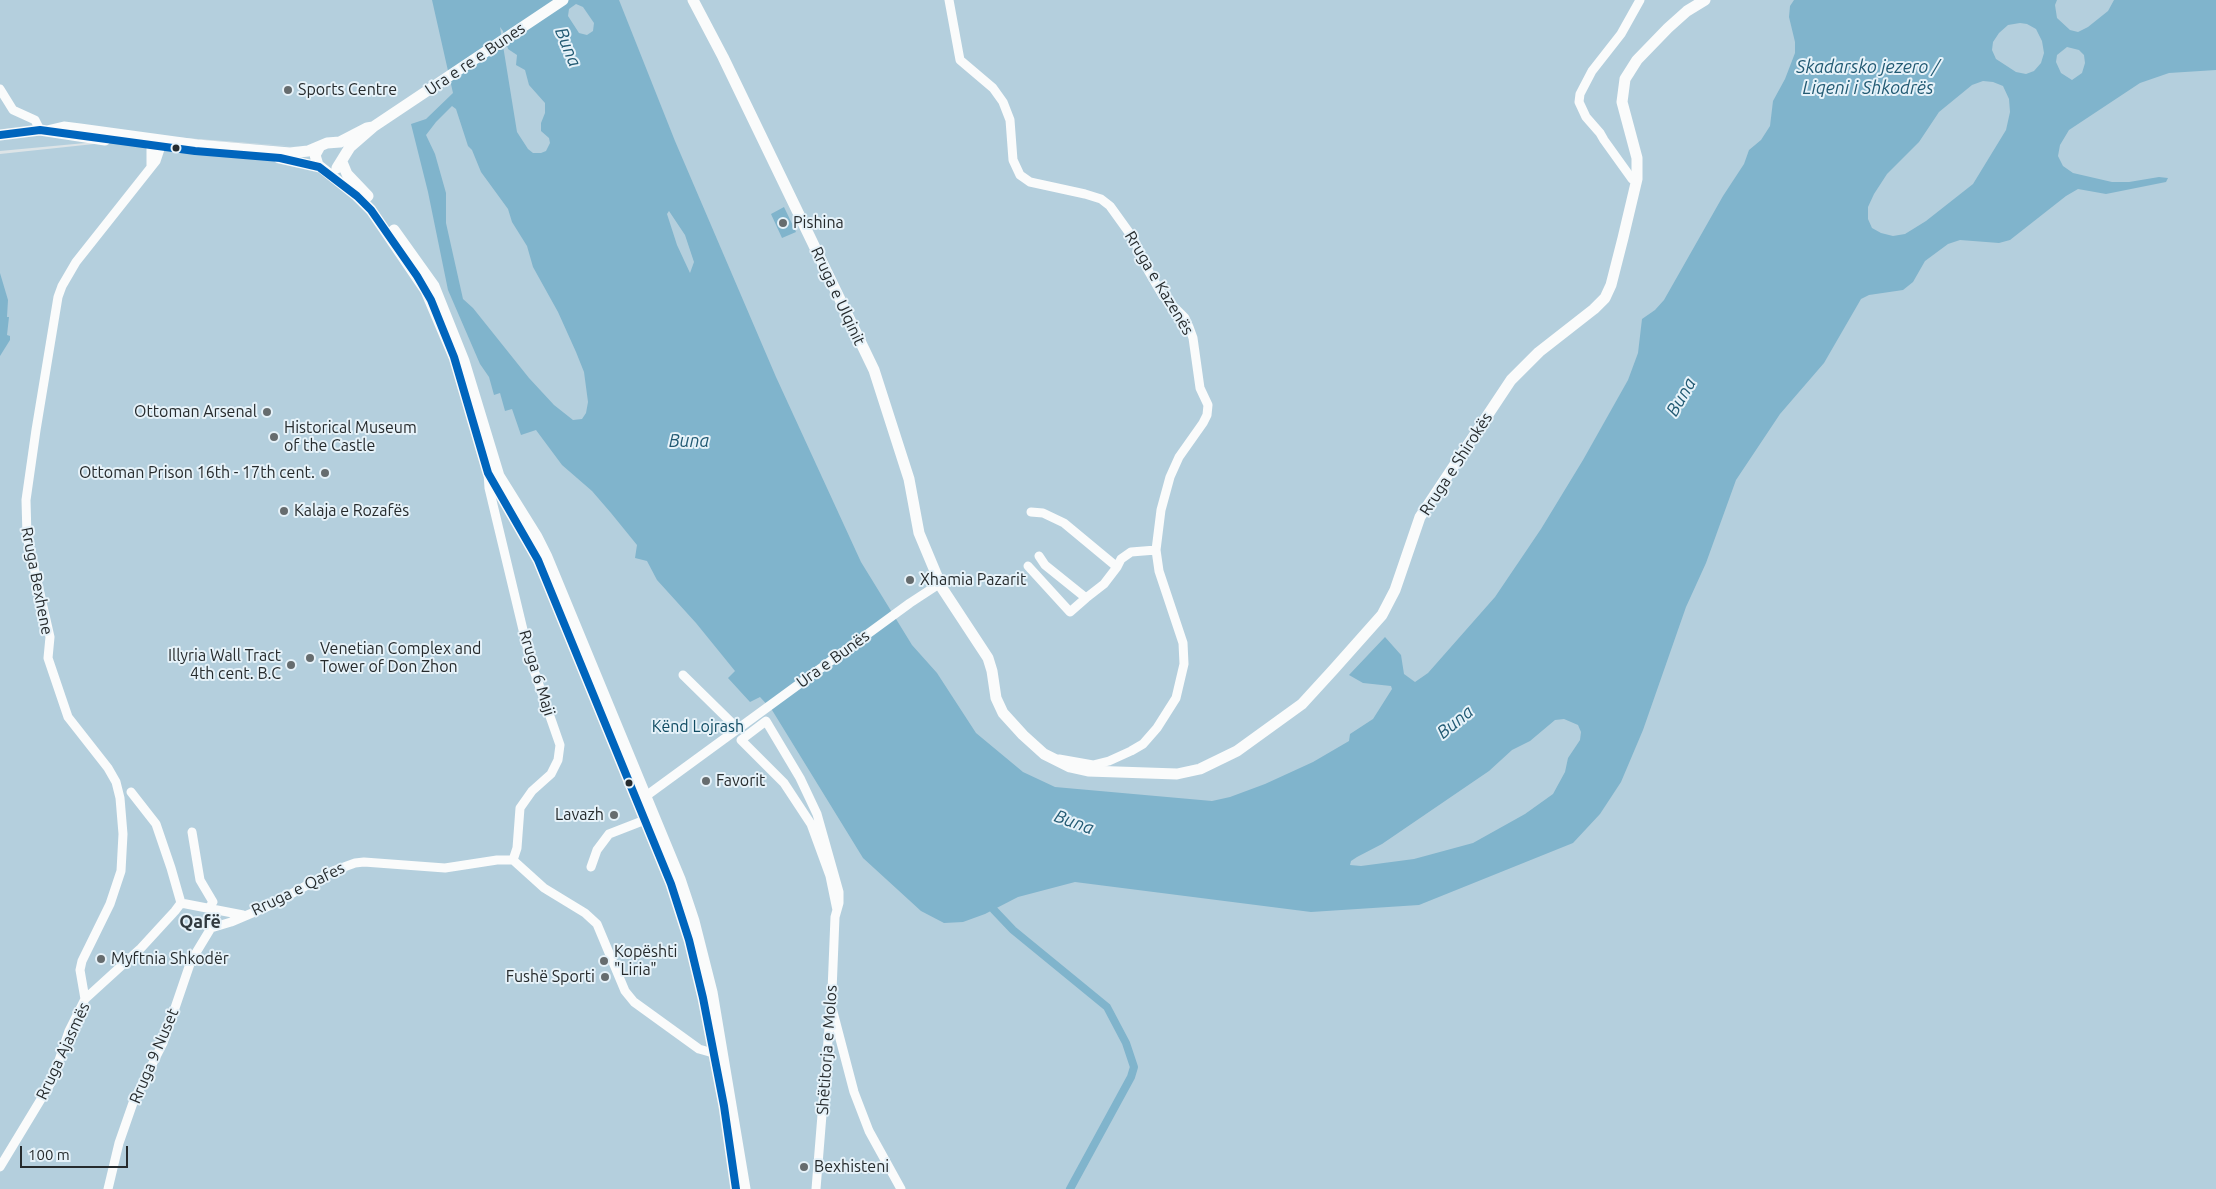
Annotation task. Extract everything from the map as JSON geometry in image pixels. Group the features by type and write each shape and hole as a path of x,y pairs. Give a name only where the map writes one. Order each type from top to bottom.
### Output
{"main road":[{"name":"Ura e re e Bunes","path":"373,127 563,0"},
{"name":"Rruga e Ulqinit","path":"686,0 704,22"},
{"name":"Rruga e Ulqinit","path":"693,0 724,57 874,370 909,479 919,533 939,584"},
{"name":"Rruga e Shirokës","path":"939,584 988,658 996,698 1003,713 1023,735 1054,760 1070,767 1088,771 1178,774 1192,772 1237,751 1307,700 1382,615 1395,590 1420,517 1511,380 1539,352 1594,309 1605,298 1621,247 1637,180 1637,158 1622,102 1626,76 1637,60 1668,28 1705,0"},
{"path":"0,135 20,131 44,130 280,158 333,170 342,161 354,143 373,127"},
{"path":"157,143 290,153 308,151 327,143 334,143 373,127"},
{"path":"334,143 341,150 342,161 347,174 382,213 434,286 464,361 499,476 537,537 557,580 680,879 694,922 712,992 746,1189"},
{"path":"320,146 315,157 322,168 357,196 371,210 422,282 454,356 488,473 534,551 645,820 681,914 699,980 724,1106 736,1189"}],"street":[{"name":"Rruga e Kazenës","path":"949,0 960,60 993,88 1003,102 1010,120 1013,160 1020,175 1030,182 1085,194 1101,200 1110,206 1133,238 1163,296 1185,318 1190,327 1200,388 1208,405 1208,414 1179,457 1170,478 1161,510 1156,550 1159,571 1183,643 1184,664 1176,698 1157,728 1143,744 1124,754 1109,761 1093,765 1062,759 1054,760"},
{"path":"1637,180 1632,178 1600,133 1586,117 1579,102 1580,94 1592,70 1629,22 1640,0"},
{"path":"0,89 13,110 35,120 44,130"},
{"name":"Rruga Bexhene","path":"85,999 80,970 82,961 110,904 121,871 123,834 120,798 116,782 108,768 68,718 48,658 50,637 27,537 26,500 34,437 58,297 62,286 76,262 151,168 157,143"},
{"name":"Rruga 6 Maji","path":"488,473 489,488 530,659 560,745 558,760 551,774 532,791 520,808 517,848 513,860"},
{"path":"1032,512 1043,513 1064,523 1116,567"},
{"path":"1028,566 1070,612 1104,584 1121,559 1131,552 1156,550"},
{"path":"1039,556 1045,565 1086,598"},
{"name":"Ura e Bunës","path":"646,796 910,603 939,584"},
{"path":"682,675 738,728"},
{"name":"Shëtitorja e Molos","path":"816,1189 831,1005 835,917 837,910 839,892 817,814 800,778 766,721 741,740 784,783 811,824 830,876 837,910"},
{"path":"131,792 156,824 171,868 180,903"},
{"path":"591,867 597,850 609,834 645,820"},
{"path":"192,832 200,880 211,907 210,928"},
{"name":"Rruga e Qafes","path":"210,928 231,922 243,915 287,897 333,871 356,863 445,868 497,860 513,860"},
{"path":"513,860 544,888 585,913 597,924 625,991 634,1002 698,1049 714,1053"},
{"name":"Rruga Ajasmës","path":"0,1167 52,1081 69,1031 85,999 92,995 136,952 176,911 180,903"},
{"name":"Rruga e Qafes","path":"180,903 243,915"},
{"name":"Rruga 9 Nuset","path":"108,1189 119,1143 130,1112 163,1043 186,973 210,928"},
{"path":"831,1005 854,1092 869,1131 901,1189"}],"green space":[{"name":"Kënd Lojrash","path":"0,0 2216,0 2216,1189 0,1189 0,154 160,137 311,148 160,136 0,151"}],"water":[{"name":"Buna","path":"432,0 619,0 675,141 776,377 861,562 912,645 937,673 976,733 1023,772 1055,787 1212,801 1230,797 1265,784 1313,762 1349,741 1350,734 1373,719 1392,689 1391,686 1363,683 1349,675 1385,637 1401,655 1404,674 1415,682 1428,673 1495,597 1541,529 1628,380 1638,353 1642,319 1655,310 1664,300 1723,196 1744,164 1749,150 1761,140 1770,126 1773,101 1785,79 1795,53 1795,42 1789,17 1790,6 1794,0 2057,0 2055,5 2057,18 2070,30 2078,32 2088,27 2108,11 2114,0 2216,0 2216,70 2169,73 2140,83 2069,130 2060,145 2058,156 2063,166 2073,173 2112,182 2129,182 2159,177 2168,178 2166,182 2106,194 2078,189 2066,196 2010,240 1999,243 1960,240 1948,244 1925,261 1913,282 1903,290 1869,295 1861,299 1824,363 1780,414 1736,480 1706,563 1686,607 1643,730 1621,782 1600,814 1573,843 1419,905 1311,912 1075,882 1018,897 985,914 963,922 944,923 921,911 863,858 772,710 760,697 750,702 728,678 735,671 696,623 657,580 647,561 635,558 637,545 611,513 592,491 562,465 536,430 521,435 512,409 505,411 500,393 494,395 489,377 480,364 448,290 428,192 411,124 426,119 453,93","holes":["576,4 583,7 594,23 593,31 587,35 579,33 568,16 569,9","2020,23 2027,24 2036,29 2042,41 2044,53 2041,63 2034,71 2026,74 2016,72 1996,59 1992,50 1993,42 2008,25","500,27 508,49 517,55 516,65 525,70 529,85 545,103 541,131 549,138 550,143 546,151 541,153 533,153 528,149 517,132","2067,47 2079,50 2084,55 2085,63 2082,73 2072,80 2061,73 2056,62 2057,55","1983,81 2003,86 2009,99 2010,112 2006,130 1973,184 1926,221 1905,234 1893,236 1881,233 1872,228 1868,219 1868,207 1874,194 1887,174 1919,142 1939,112 1972,85","452,106 456,109 468,146 472,150 481,172 508,209 512,222 527,246 533,267 558,312 576,352 584,372 588,402 586,413 582,419 573,420 554,405 529,378 473,308 463,299 446,223 446,193 435,154 426,135","669,211 685,235 694,262 690,273 677,245 667,214","1564,719 1578,725 1581,732 1580,740 1568,758 1565,772 1553,794 1525,814 1473,843 1414,859 1361,866 1350,865 1351,861 1382,844 1489,771 1512,750 1530,741 1555,720"]},
{"name":"Pishina","path":"784,207 796,232 782,238 771,214"},
{"path":"0,273 8,300 7,335 10,336 10,340 0,356"}],"waterway":[{"path":"994,910 1013,930 1107,1007 1126,1043 1134,1067 1131,1077 1070,1189"}],"transit line":[{"path":"0,135 40,130 195,151 280,158 319,167 357,196 371,210 417,276 431,300 454,357 488,473 538,560 671,884 689,940 703,998 724,1106 736,1189"}],"place":[{"name":"Sports Centre","path":"288,90"},
{"name":"Pishina","path":"783,223"},
{"name":"Ottoman Arsenal","path":"267,412"},
{"name":"Historical Museum of the Castle","path":"274,437"},
{"name":"Ottoman Prison 16th - 17th cent.","path":"325,473"},
{"name":"Kalaja e Rozafës","path":"284,511"},
{"name":"Xhamia Pazarit","path":"910,580"},
{"name":"Venetian Complex and Tower of Don Zhon","path":"310,658"},
{"name":"Illyria Wall Tract 4th cent. B.C","path":"291,665"},
{"name":"Favorit","path":"706,781"},
{"name":"Lavazh","path":"614,815"},
{"name":"Myftnia Shkodër","path":"101,959"},
{"name":"Kopështi \"Liria\"","path":"604,961"},
{"name":"Fushë Sporti","path":"605,977"},
{"name":"Bexhisteni","path":"804,1167"}],"district":[{"name":"Qafë","path":"200,922"}],"water label":[{"name":"Skadarsko jezero / Liqeni i Shkodrës","path":"1868,77"}]}
